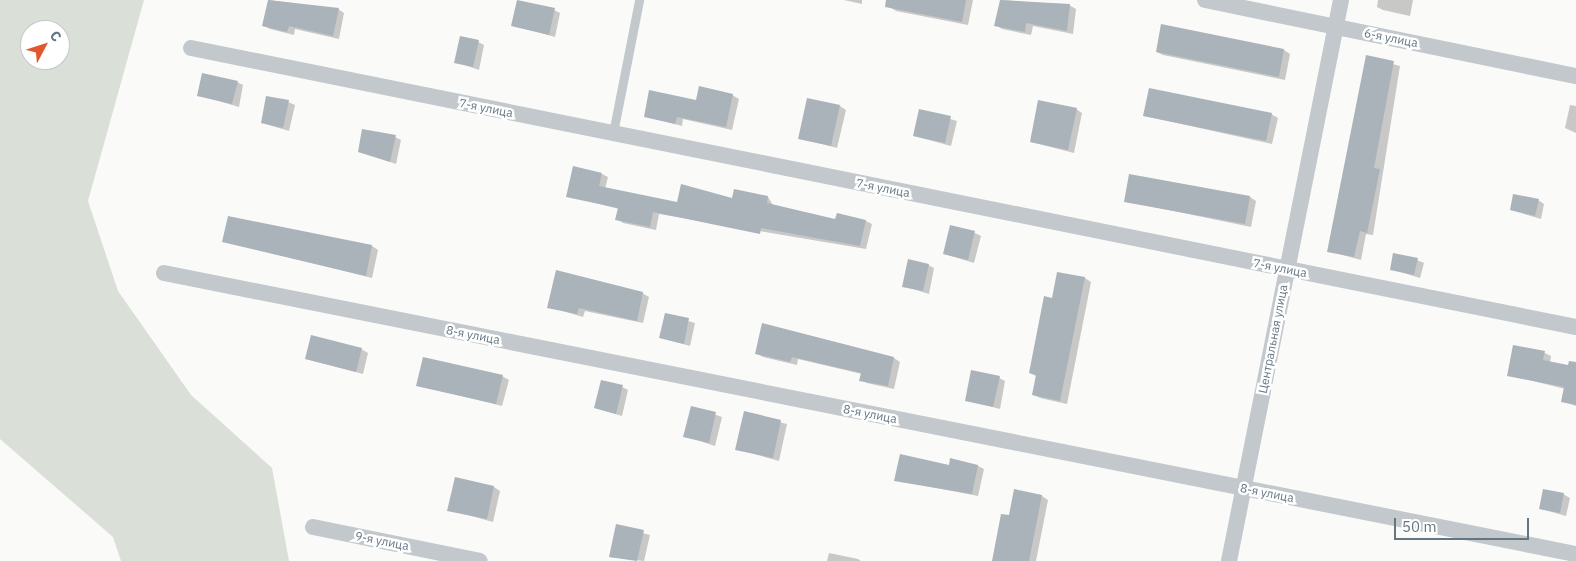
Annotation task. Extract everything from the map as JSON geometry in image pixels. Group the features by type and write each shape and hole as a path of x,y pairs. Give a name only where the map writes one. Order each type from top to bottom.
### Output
{"street":[{"name":"6-я улица","path":"1205,0 1576,76"},
{"name":"Центральная улица","path":"1229,561 1341,0"},
{"name":"7-я улица","path":"191,48 1576,327"},
{"name":"8-я улица","path":"164,273 1576,554"},
{"name":"9-я улица","path":"313,527 480,561"}],"lane":[{"path":"613,133 639,0"}],"shaded area":[{"path":"0,0 144,0 88,201 118,291 191,395 272,468 289,561 121,561 113,537 0,439"}],"building":[{"path":"268,0 339,8 333,36 289,26 287,32 262,26"},
{"path":"517,0 555,8 549,35 511,26"},
{"path":"886,0 966,0 962,22 885,7"},
{"path":"1000,0 1070,4 1067,31 1026,23 1025,32 994,26"},
{"path":"1161,24 1284,49 1279,77 1156,52"},
{"path":"460,36 479,40 473,67 454,63"},
{"path":"1366,55 1394,61 1374,168 1380,169 1367,233 1360,231 1354,257 1327,252"},
{"path":"202,73 238,81 232,104 197,96"},
{"path":"699,86 733,94 726,127 677,117 675,124 644,117 649,90 696,100"},
{"path":"1149,88 1272,113 1266,141 1143,116"},
{"path":"266,96 289,100 283,128 261,123"},
{"path":"807,98 840,105 831,146 798,139"},
{"path":"1038,100 1077,108 1068,150 1030,142"},
{"path":"919,109 951,116 945,143 913,136"},
{"path":"362,129 396,135 390,162 358,152"},
{"path":"573,166 602,173 599,186 677,202 681,184 732,198 734,189 768,196 767,203 835,219 837,213 866,220 860,246 761,228 760,234 653,212 650,227 615,220 618,208 566,197"},
{"path":"1129,174 1250,196 1245,224 1124,202"},
{"path":"1513,194 1539,199 1535,216 1510,210"},
{"path":"228,216 372,245 366,276 222,242"},
{"path":"950,225 975,231 968,260 943,254"},
{"path":"1393,253 1418,258 1414,275 1390,270"},
{"path":"908,259 929,264 923,291 902,287"},
{"path":"556,270 643,292 637,321 579,308 577,314 547,308"},
{"path":"1057,272 1085,277 1060,401 1032,395 1036,375 1029,373 1044,296 1052,298"},
{"path":"665,313 689,318 684,344 659,338"},
{"path":"762,323 894,357 888,386 859,381 861,373 792,357 790,362 755,354"},
{"path":"311,335 362,348 356,372 305,359"},
{"path":"1513,345 1545,351 1543,360 1568,365 1569,361 1576,362 1576,405 1561,402 1564,387 1507,376"},
{"path":"423,357 503,375 496,404 416,386"},
{"path":"971,370 1000,376 993,407 965,401"},
{"path":"601,380 623,385 616,414 594,408"},
{"path":"691,406 716,412 709,443 683,437"},
{"path":"744,411 781,420 773,458 735,450"},
{"path":"900,454 949,465 950,458 978,465 972,494 894,481"},
{"path":"455,477 494,486 487,519 447,511"},
{"path":"1014,489 1042,495 1029,561 992,561 1001,514 1009,515"},
{"path":"1543,489 1564,493 1560,513 1539,509"},
{"path":"616,524 644,530 637,561 609,557"}]}
